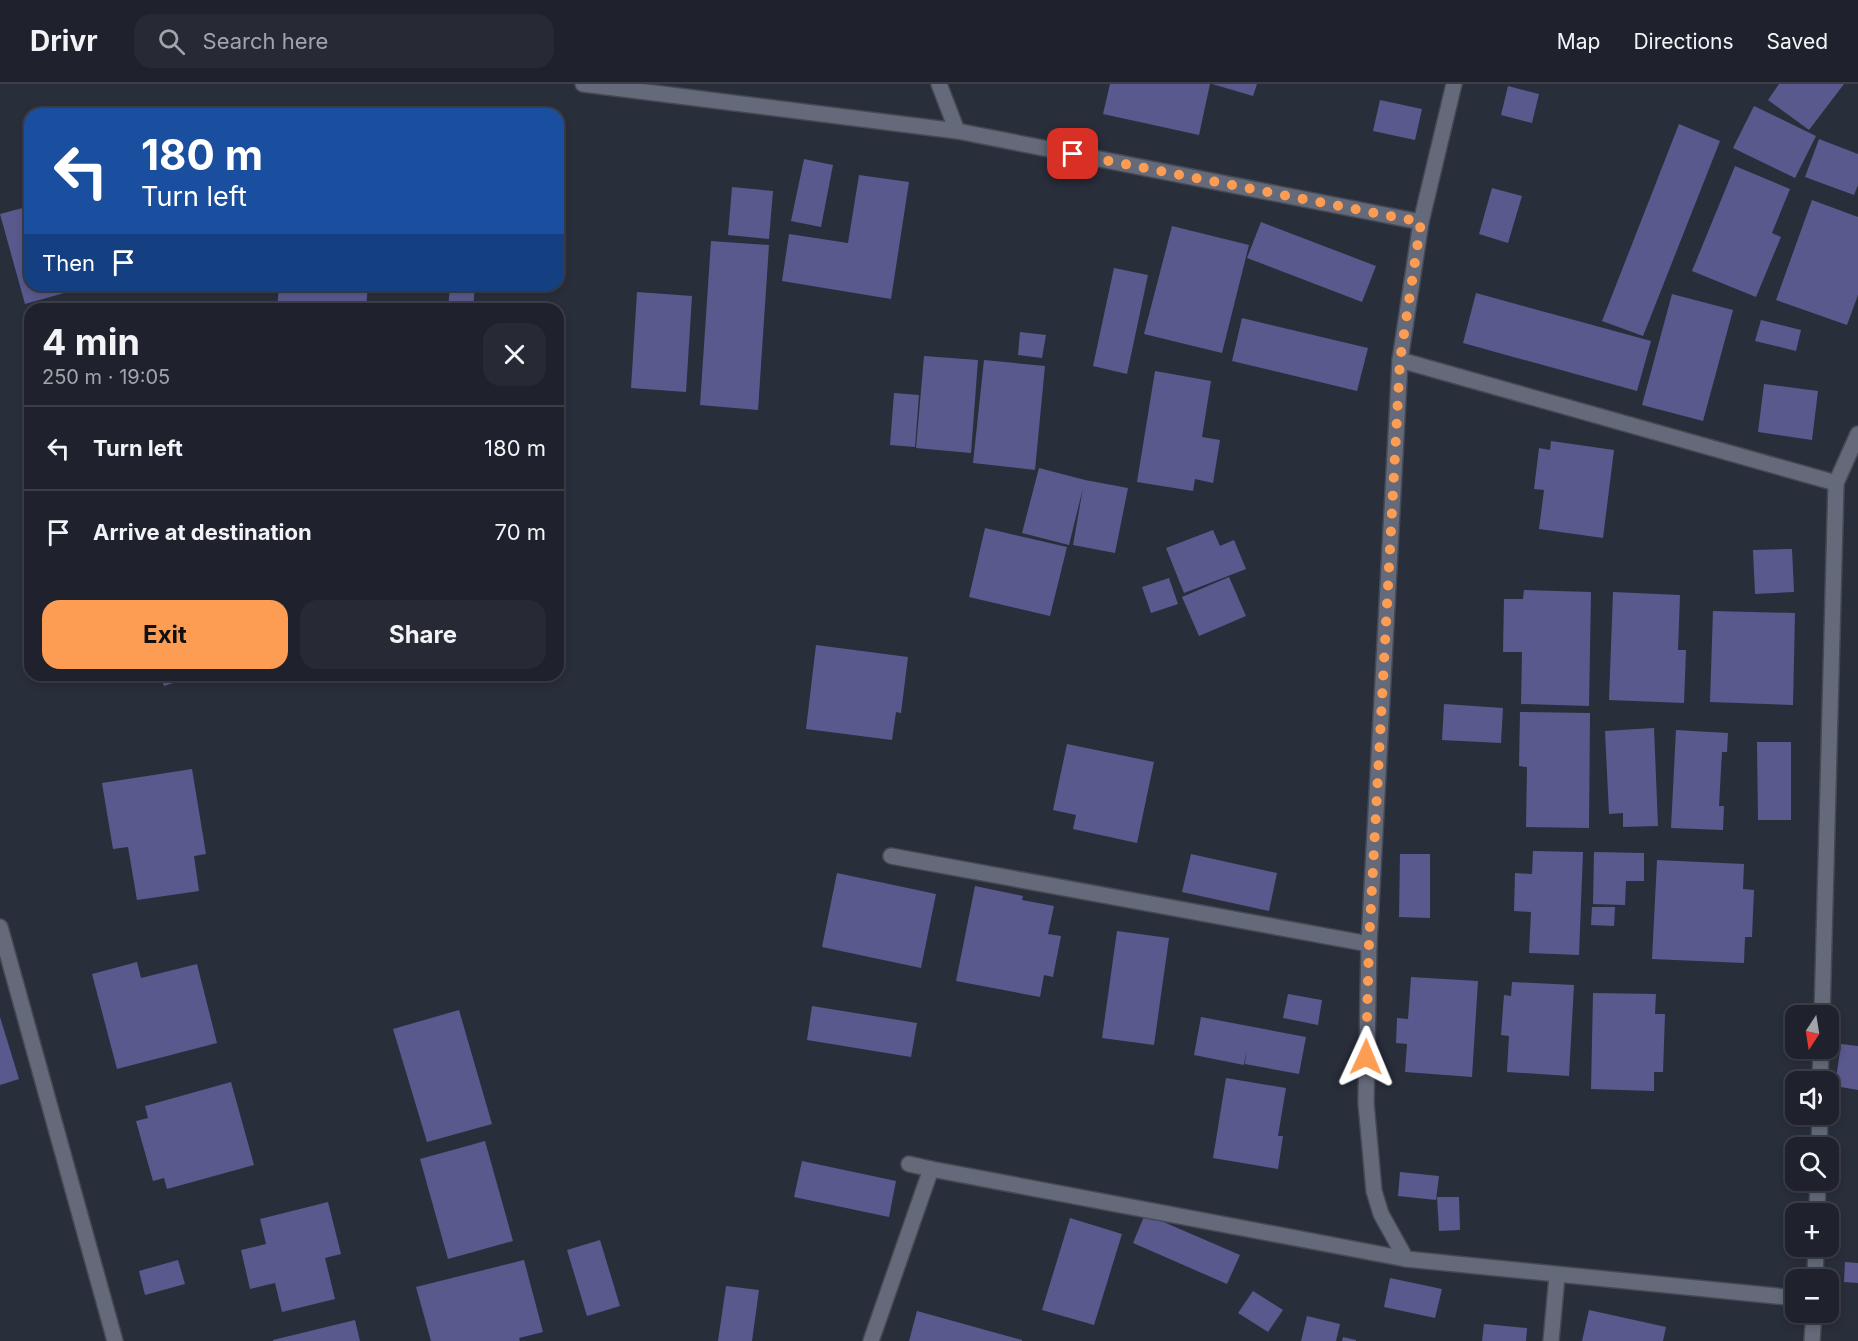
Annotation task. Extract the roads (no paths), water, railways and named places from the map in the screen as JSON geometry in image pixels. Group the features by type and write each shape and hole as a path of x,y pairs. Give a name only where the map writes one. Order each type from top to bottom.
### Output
{"street":[{"path":"583,84 957,131 1421,222"},
{"path":"939,84 957,131"},
{"path":"1406,1259 1381,1214 1374,1191 1366,1103 1369,944 1400,360 1421,222 1454,84"},
{"path":"1400,360 1836,483"},
{"path":"1822,1005 1836,483 1858,435"},
{"path":"891,856 1369,944"},
{"path":"0,927 115,1341"},
{"path":"909,1164 1406,1259 1557,1276 1785,1297"},
{"path":"871,1341 931,1169"},
{"path":"1551,1341 1557,1276"},
{"path":"1812,1341 1813,1323"}]}
